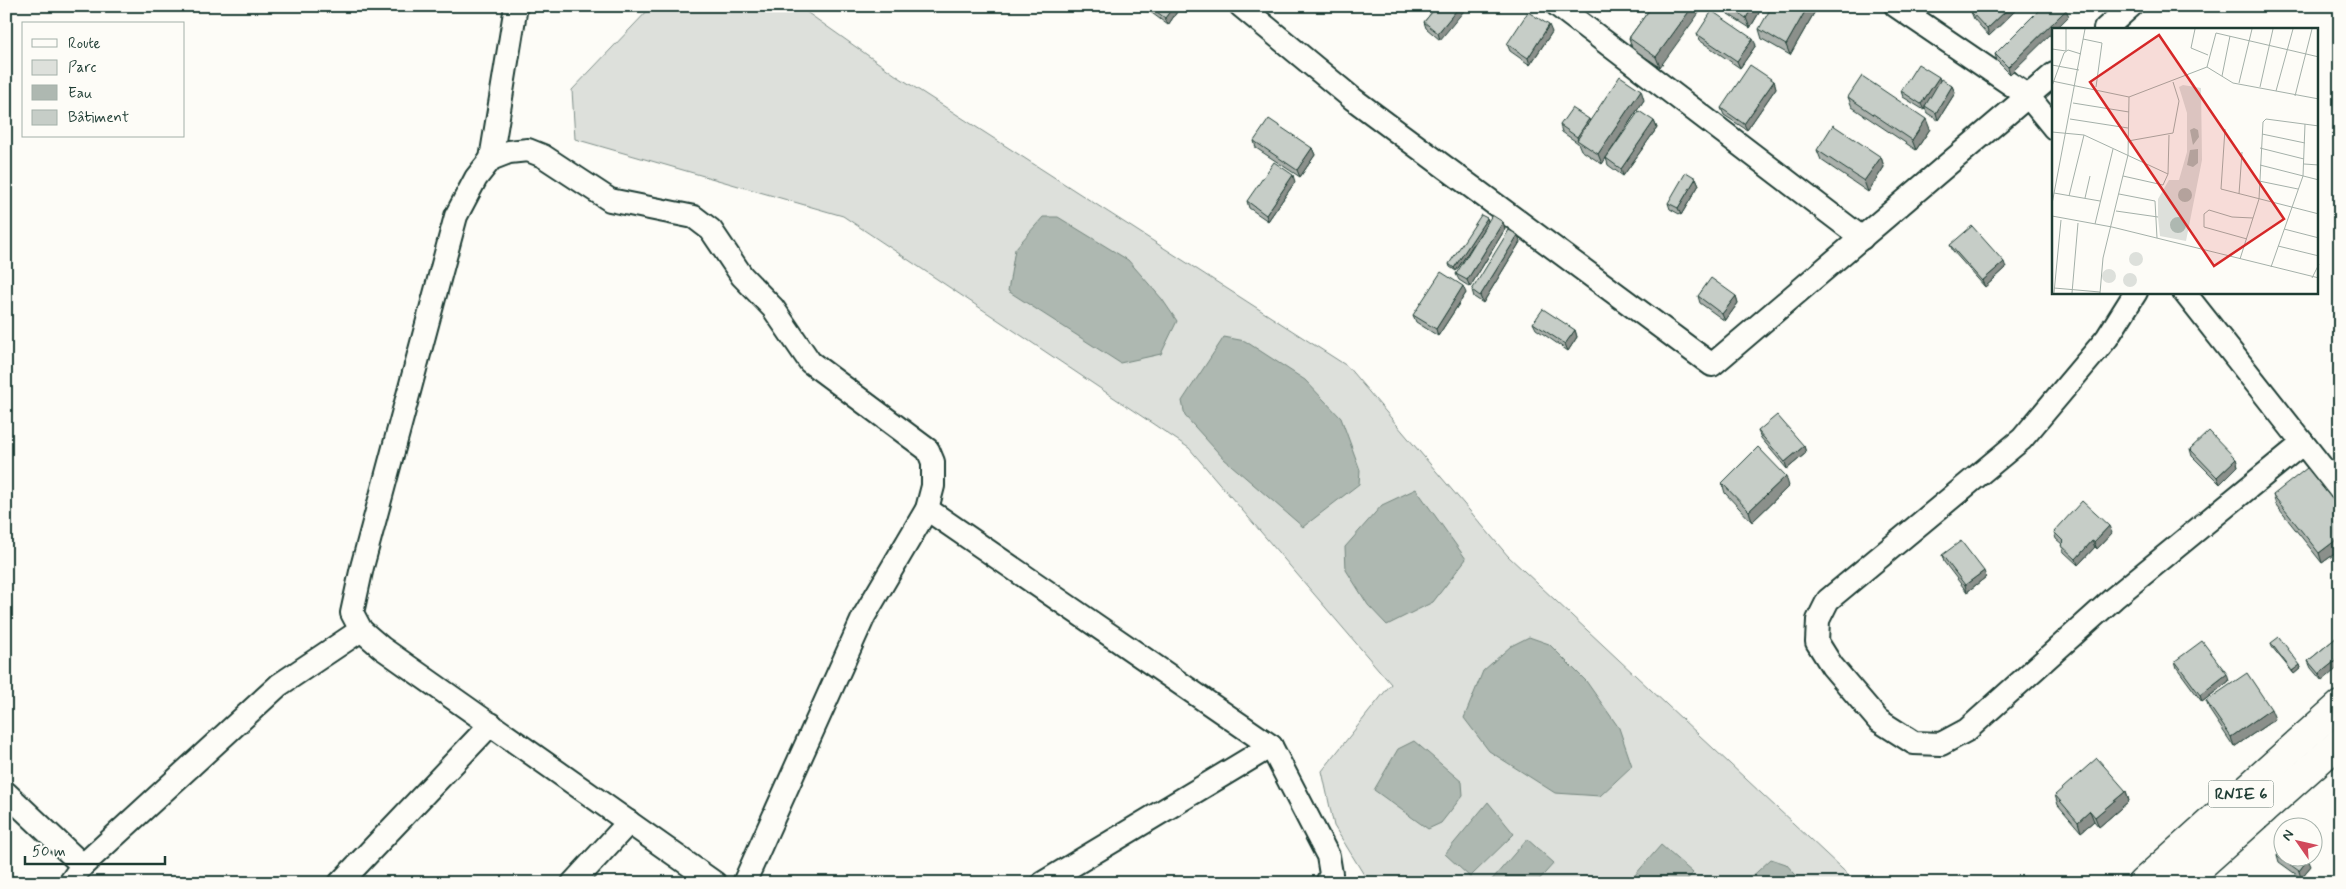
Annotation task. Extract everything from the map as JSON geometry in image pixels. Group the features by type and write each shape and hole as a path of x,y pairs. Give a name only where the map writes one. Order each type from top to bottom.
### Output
{"main road":[{"name":"RNIE 6","path":"2142,883 2340,705"},
{"name":"RNIE 6","path":"2182,883 2340,742"}],"street":[{"path":"516,6 491,159 476,178 456,216 362,567 352,613 361,630 715,883"},
{"path":"1241,6 1353,99 1712,365 2052,76"},
{"path":"1558,6 1862,238"},
{"path":"1896,6 2028,96 2052,126"},
{"path":"2106,28 2131,6"},
{"path":"491,159 509,152 528,150 543,156 610,200 694,218 711,230 742,276 773,308 810,362 928,450 933,462 933,486 927,509 864,616 744,883"},
{"path":"2135,294 2107,338 2022,438 1828,600 1818,620 1817,642 1832,666 1878,720 1914,743 1941,744 1967,730 2114,598 2303,443"},
{"path":"2186,294 2340,490"},
{"path":"927,509 1271,746 1328,856 1331,874 1327,883"},
{"path":"76,875 279,685 361,630"},
{"path":"340,883 491,724"},
{"path":"1043,883 1271,746"},
{"path":"6,793 78,861 76,875"},
{"path":"573,883 629,822"}],"green space":[{"path":"652,6 798,6 897,76 1347,366 1508,556 1857,883 1369,883 1334,826 1322,771 1391,684 1189,448 843,216 575,139 572,90"}],"water":[{"path":"1043,217 1058,217 1128,260 1162,299 1177,321 1161,354 1120,363 1008,291 1015,249"},
{"path":"1224,337 1245,341 1305,380 1341,418 1360,470 1359,484 1303,527 1224,459 1185,416 1182,401"},
{"path":"1416,489 1466,559 1433,602 1387,625 1368,605 1346,570 1345,547 1382,505"},
{"path":"1529,637 1549,644 1586,681 1619,728 1632,766 1600,796 1555,793 1489,751 1464,718 1483,671 1511,646"},
{"path":"1414,741 1462,782 1463,795 1441,823 1428,829 1374,790 1398,749"},
{"path":"1488,802 1514,834 1470,877 1445,854"},
{"path":"1527,839 1554,863 1536,883 1489,883"},
{"path":"1661,845 1693,873 1684,883 1628,883"},
{"path":"1771,859 1786,864 1803,883 1745,883"}],"building":[{"path":"1149,6 1174,6 1165,18"},
{"path":"1437,6 1460,6 1438,33 1424,22"},
{"path":"1652,6 1693,6 1656,57 1629,38"},
{"path":"1728,6 1753,6 1746,18"},
{"path":"1772,6 1808,6 1786,45 1759,29"},
{"path":"1978,6 2011,6 1987,29 1971,12"},
{"path":"2043,6 2063,6 2066,10 2008,67 1995,54"},
{"path":"1712,11 1753,39 1737,61 1697,34"},
{"path":"1528,12 1549,25 1528,58 1507,44"},
{"path":"1918,64 1939,77 1921,104 1901,91"},
{"path":"1750,65 1774,81 1744,124 1721,108"},
{"path":"1620,76 1641,90 1598,154 1577,140"},
{"path":"1862,76 1926,119 1912,140 1848,97"},
{"path":"1941,79 1952,86 1936,113 1925,106"},
{"path":"1572,108 1589,119 1577,137 1560,125"},
{"path":"1639,111 1654,121 1621,169 1606,158"},
{"path":"1269,119 1312,148 1297,170 1254,141"},
{"path":"1833,125 1881,157 1864,181 1817,150"},
{"path":"1274,162 1293,175 1266,215 1247,201"},
{"path":"1686,172 1696,178 1678,208 1668,203"},
{"path":"1481,215 1487,218 1454,268 1449,264"},
{"path":"1492,215 1503,222 1467,280 1456,274"},
{"path":"1972,226 2004,262 1982,281 1950,245"},
{"path":"1509,230 1518,235 1480,296 1472,290"},
{"path":"1441,272 1463,286 1436,329 1413,315"},
{"path":"1711,278 1736,296 1722,314 1698,296"},
{"path":"1543,309 1575,330 1565,344 1533,323"},
{"path":"1777,415 1804,446 1785,462 1758,431"},
{"path":"2209,431 2236,459 2217,477 2190,449"},
{"path":"1758,447 1786,476 1749,511 1722,483"},
{"path":"2307,468 2340,509 2340,537 2319,553 2273,495"},
{"path":"2082,501 2109,526 2076,559 2061,545 2064,542 2054,532"},
{"path":"1961,541 1984,571 1965,585 1942,555"},
{"path":"2279,637 2300,665 2292,671 2271,643"},
{"path":"2337,637 2340,641 2340,657 2319,674 2308,661"},
{"path":"2202,641 2227,674 2200,695 2175,661"},
{"path":"2247,673 2271,709 2231,737 2206,701"},
{"path":"2097,758 2126,791 2095,817 2090,811 2078,822 2055,795"},
{"path":"2292,866 2303,866 2299,871"}]}
